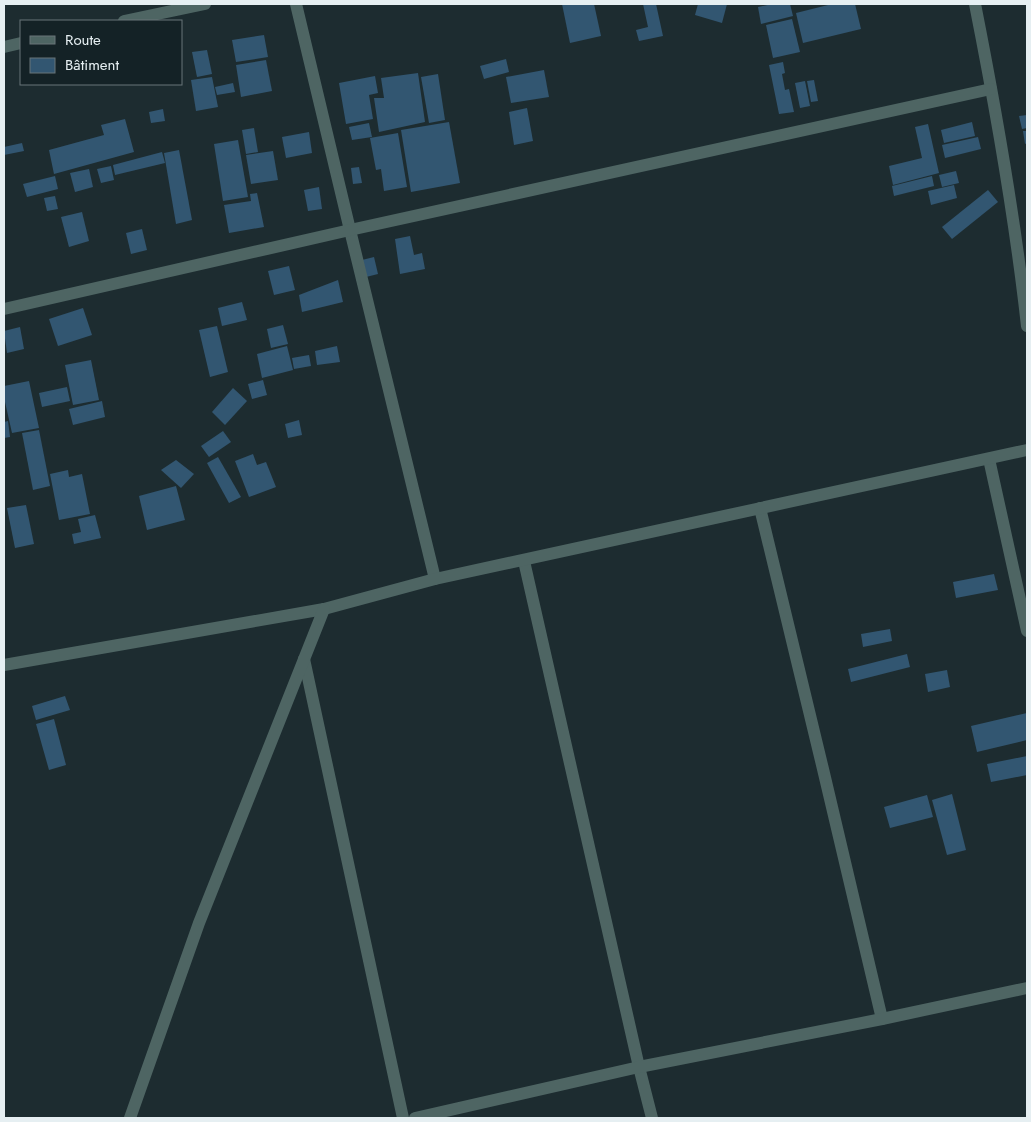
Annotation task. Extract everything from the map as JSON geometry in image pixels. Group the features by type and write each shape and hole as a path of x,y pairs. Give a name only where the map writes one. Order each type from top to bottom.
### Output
{"street":[{"path":"129,20 205,4"},
{"path":"296,4 435,579"},
{"path":"975,4 992,89 1020,262 1027,326"},
{"path":"4,47 20,43"},
{"path":"4,309 350,230 992,89"},
{"path":"4,665 324,608 435,579 1027,450"},
{"path":"989,459 1027,631"},
{"path":"760,508 882,1019"},
{"path":"524,560 652,1118"},
{"path":"130,1118 199,922 324,608"},
{"path":"304,658 403,1118"},
{"path":"415,1118 639,1067 1027,988"}],"building":[{"path":"562,4 594,4 601,36 570,43"},
{"path":"643,4 656,4 663,36 639,41 636,30 648,27"},
{"path":"698,4 727,4 722,23 695,15"},
{"path":"772,4 790,4 793,16 761,24 758,7"},
{"path":"832,4 855,4 861,29 803,43 796,13"},
{"path":"792,19 800,52 773,58 766,25"},
{"path":"264,35 268,57 236,62 232,40"},
{"path":"207,50 212,74 197,77 192,52"},
{"path":"506,59 509,72 484,79 480,66"},
{"path":"266,60 272,91 241,97 236,65"},
{"path":"783,62 785,73 782,74 785,90 789,89 794,112 779,114 769,65"},
{"path":"544,70 549,97 511,103 506,77"},
{"path":"418,73 425,122 379,132 374,98 384,98 381,78"},
{"path":"438,74 445,120 429,123 421,77"},
{"path":"375,76 378,93 369,95 373,119 346,124 339,83"},
{"path":"212,77 218,107 196,111 191,80"},
{"path":"814,80 818,101 811,102 807,81"},
{"path":"805,81 810,106 800,108 795,83"},
{"path":"233,83 235,92 217,95 215,87"},
{"path":"527,108 533,141 514,145 509,112"},
{"path":"163,109 165,121 151,123 149,112"},
{"path":"1027,115 1027,128 1022,129 1019,116"},
{"path":"125,119 134,152 54,174 49,150 104,135 101,125"},
{"path":"449,122 460,183 411,192 401,130"},
{"path":"972,122 975,136 944,143 941,130"},
{"path":"369,123 372,137 352,140 349,127"},
{"path":"928,124 939,173 893,185 889,166 922,158 915,127"},
{"path":"254,128 258,152 246,154 242,130"},
{"path":"1023,131 1027,131 1027,143 1025,144"},
{"path":"309,132 312,153 286,158 282,137"},
{"path":"398,133 407,187 384,191 381,169 376,170 370,138"},
{"path":"978,137 981,149 945,158 942,145"},
{"path":"238,140 248,197 223,201 214,144"},
{"path":"22,143 24,151 4,155 4,147"},
{"path":"179,150 192,220 176,224 164,153"},
{"path":"273,151 278,180 251,184 246,155"},
{"path":"162,152 165,163 115,175 113,165"},
{"path":"111,166 114,180 101,183 97,169"},
{"path":"359,167 362,183 353,184 351,168"},
{"path":"89,169 93,187 75,192 70,173"},
{"path":"956,171 959,183 942,187 939,175"},
{"path":"55,176 58,189 27,197 23,184"},
{"path":"932,176 934,186 894,196 892,186"},
{"path":"954,185 957,198 931,205 928,191"},
{"path":"319,187 322,209 308,211 304,190"},
{"path":"988,190 998,202 952,239 942,227"},
{"path":"257,193 264,227 229,233 224,205 251,201 250,194"},
{"path":"55,196 58,209 47,211 44,198"},
{"path":"82,212 89,241 69,247 61,217"},
{"path":"142,229 147,250 131,254 126,233"},
{"path":"410,236 414,255 422,253 425,269 400,274 395,239"},
{"path":"374,257 378,274 362,278 358,261"},
{"path":"289,266 295,290 274,295 268,271"},
{"path":"338,280 343,302 302,312 299,295"},
{"path":"242,302 247,320 222,326 218,308"},
{"path":"83,308 92,335 58,346 49,319"},
{"path":"283,325 288,344 271,348 267,329"},
{"path":"217,326 228,372 210,377 199,330"},
{"path":"20,327 24,349 7,353 4,331"},
{"path":"287,346 293,370 262,378 257,354"},
{"path":"337,346 340,362 317,365 315,351"},
{"path":"309,355 311,366 294,369 292,358"},
{"path":"91,360 99,400 73,405 65,365"},
{"path":"263,380 267,395 252,399 248,384"},
{"path":"29,381 39,428 12,433 4,403 4,386"},
{"path":"67,387 70,401 42,407 39,393"},
{"path":"233,388 247,401 225,425 212,412"},
{"path":"102,401 105,417 73,425 69,409"},
{"path":"299,420 302,435 288,438 285,424"},
{"path":"8,421 10,437 4,438 4,422"},
{"path":"39,430 50,486 33,490 22,433"},
{"path":"223,431 231,442 209,457 201,446"},
{"path":"253,454 257,465 266,462 276,487 249,497 235,461"},
{"path":"218,457 241,497 229,503 207,463"},
{"path":"176,460 194,474 181,488 161,470"},
{"path":"68,470 69,477 82,474 90,514 59,520 50,474"},
{"path":"176,486 185,520 147,530 139,496"},
{"path":"26,505 34,544 15,548 7,508"},
{"path":"95,515 101,538 74,544 72,534 81,532 78,519"},
{"path":"994,574 998,590 956,598 953,582"},
{"path":"890,629 892,641 863,647 861,634"},
{"path":"907,654 910,667 851,682 848,669"},
{"path":"947,670 950,687 928,692 925,674"},
{"path":"65,696 70,710 36,720 32,706"},
{"path":"1027,713 1027,740 977,752 971,726"},
{"path":"54,719 66,765 49,770 36,724"},
{"path":"1027,756 1027,775 991,782 987,764"},
{"path":"952,794 966,850 947,855 932,800"},
{"path":"927,795 933,817 890,828 884,807"}]}
